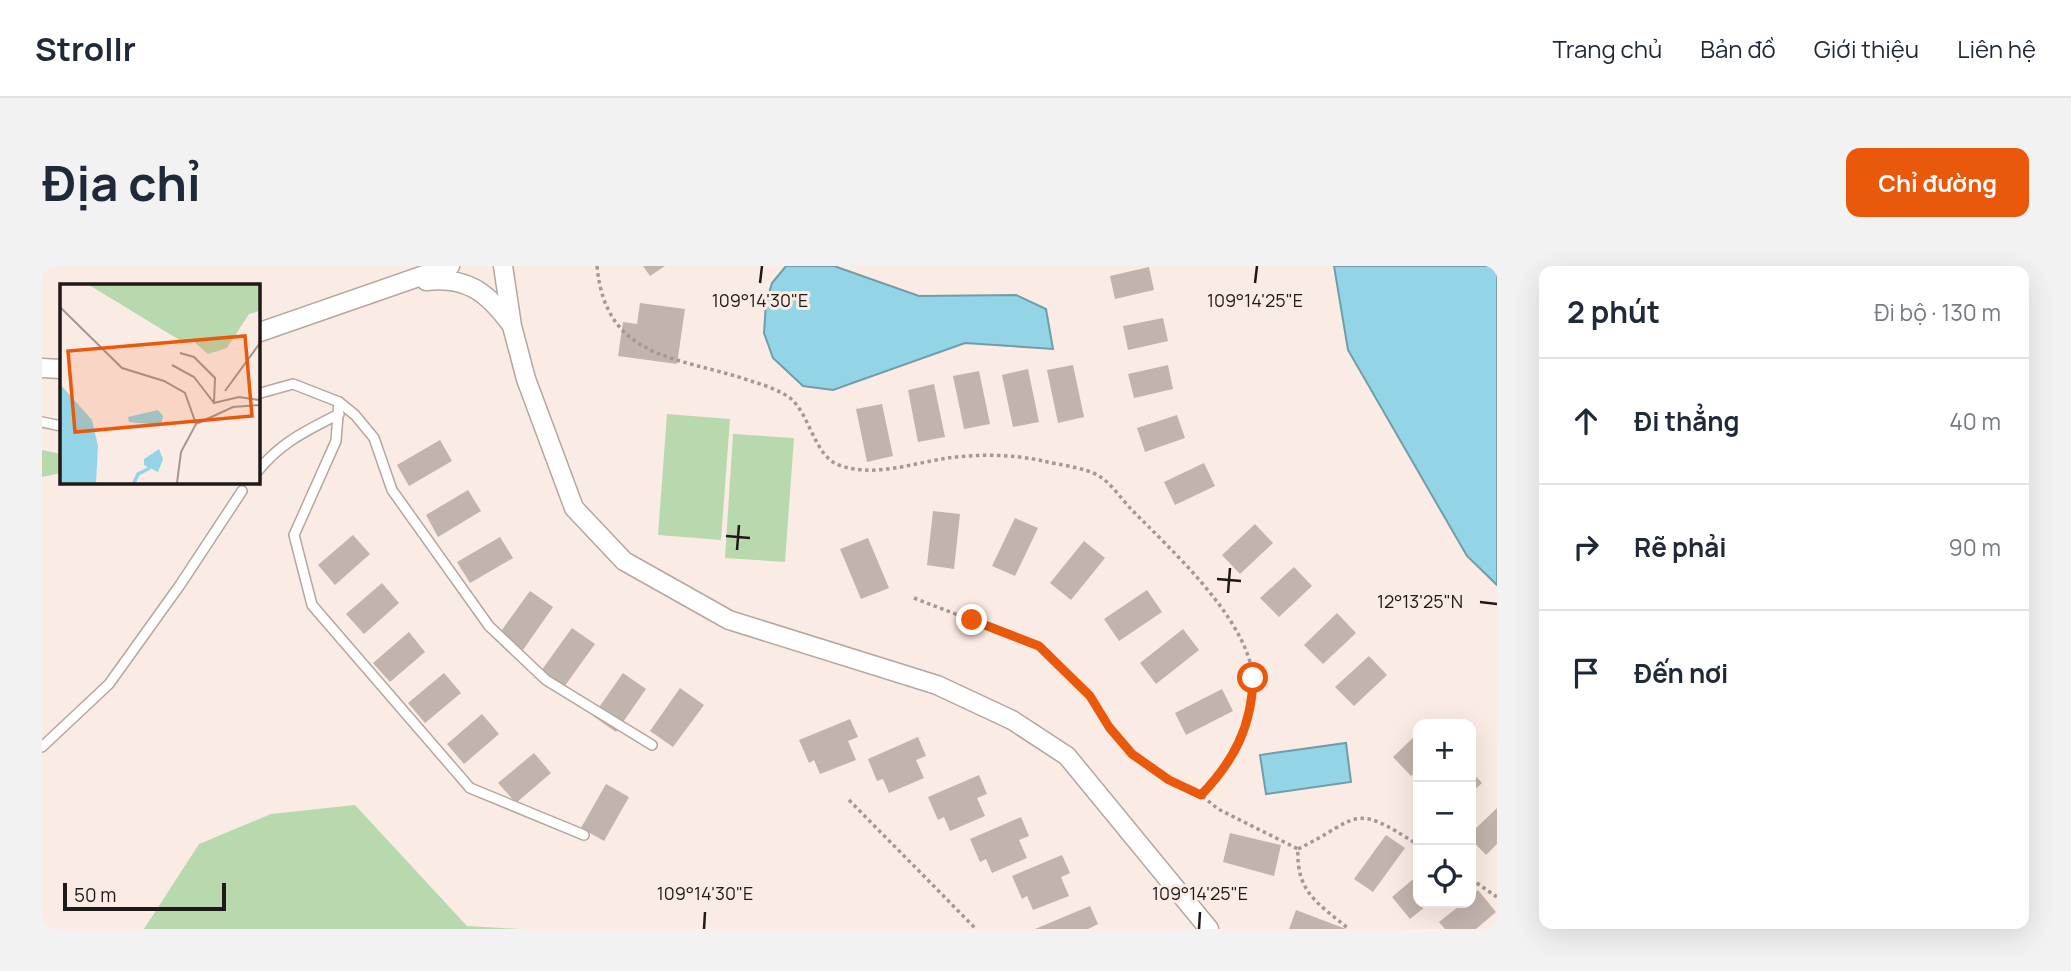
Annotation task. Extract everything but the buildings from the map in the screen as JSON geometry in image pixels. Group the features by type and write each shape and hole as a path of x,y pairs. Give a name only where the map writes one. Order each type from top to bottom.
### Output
{"street":[{"path":"259,332 450,266"},
{"path":"503,266 512,326 526,379 574,508 624,561 729,620 937,685 1012,720 1067,756 1209,929"},
{"path":"391,286 445,279 469,283 491,298 512,326"},
{"path":"42,368 60,369"}],"lane":[{"path":"259,393 293,384 339,402 355,415 374,438 392,490 489,626 546,680 652,745"},
{"path":"339,402 336,441 294,536 312,605 470,788 584,835"},
{"path":"259,469 272,452 293,437 339,414"},
{"path":"42,422 60,426"},
{"path":"42,747 109,684 180,585 242,491"}],"path":[{"path":"597,266 600,289 621,332 644,348 769,387 790,398 835,464 851,469 875,470 951,458 992,456 1040,460 1099,476 1221,609 1249,656 1253,699 1244,736 1221,775 1201,795"},
{"path":"914,598 1039,646 1090,696 1109,727 1132,754 1169,780 1201,795 1218,810 1298,849"},
{"path":"849,800 976,929"},
{"path":"1298,849 1350,819 1370,818 1413,842"},
{"path":"1298,849 1297,870 1302,885 1349,929"},
{"path":"1476,882 1497,897"}],"green space":[{"path":"667,414 730,419 721,540 658,535"},
{"path":"733,434 794,438 785,562 725,558"},
{"path":"42,450 60,454 60,473 42,477"},
{"path":"355,805 467,926 521,929 144,929 199,844 271,814"}],"water":[{"path":"786,266 834,266 919,296 1016,295 1046,309 1053,349 965,343 833,390 803,386 773,358 764,333 766,303 772,283"},
{"path":"1334,266 1497,266 1497,585 1467,556 1348,350"},
{"path":"1346,743 1351,782 1266,794 1260,755"}],"route":[{"path":"972,620 1039,646 1090,696 1109,727 1132,754 1169,780 1201,795 1221,775 1244,736 1253,699 1253,678"}]}
